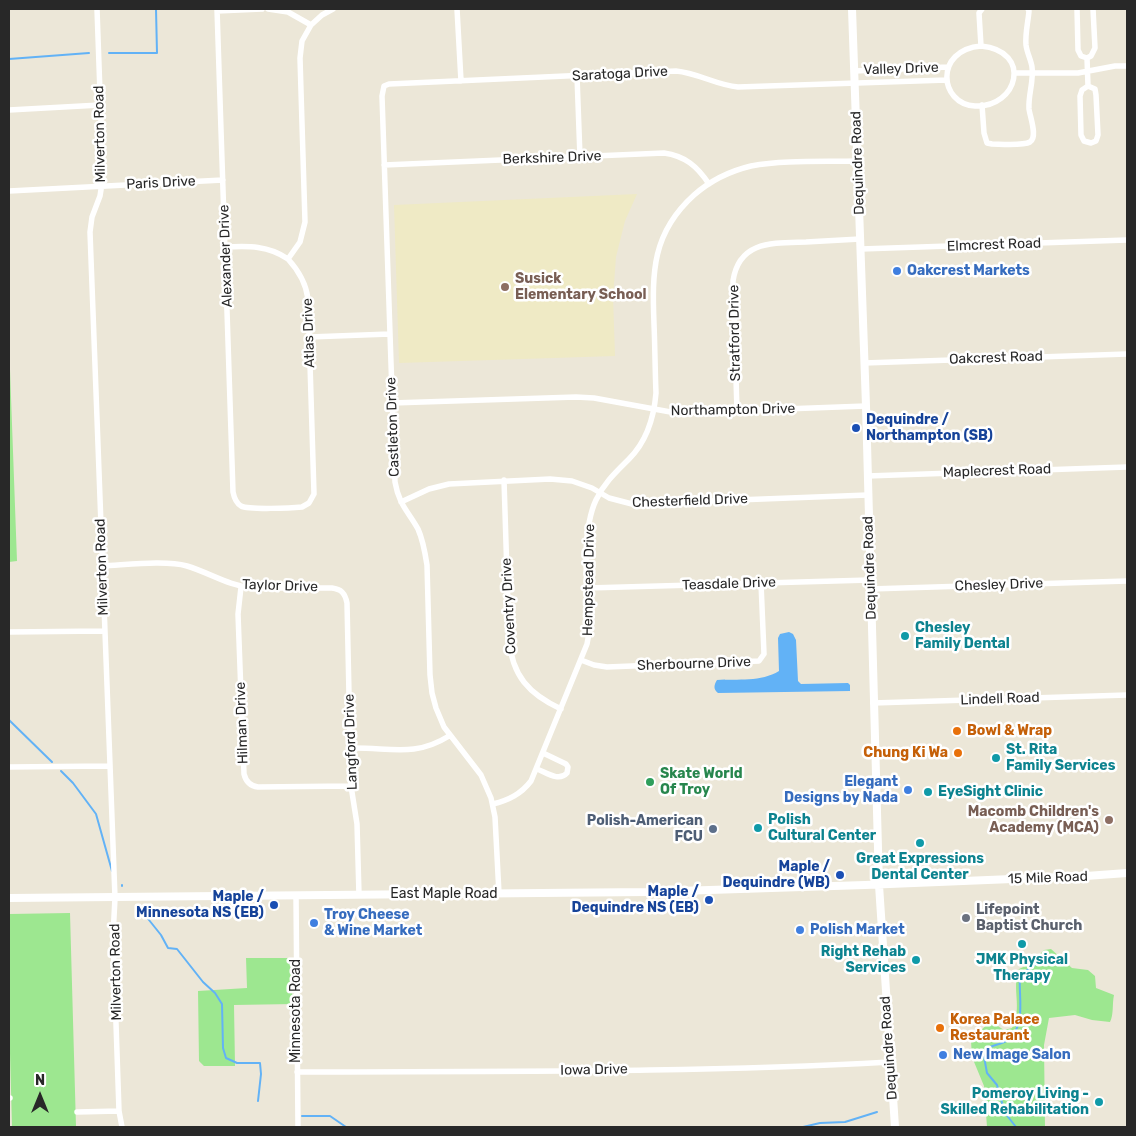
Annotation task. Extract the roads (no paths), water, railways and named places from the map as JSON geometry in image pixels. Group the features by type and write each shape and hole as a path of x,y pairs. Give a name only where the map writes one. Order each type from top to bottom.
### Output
{"main road":[{"name":"Dequindre Road","path":"852,9 866,406 879,885 895,1127"},
{"name":"15 Mile Road","path":"879,885 1127,873"},
{"name":"East Maple Road","path":"9,898 647,892 879,885"}],"street":[{"name":"Milverton Road","path":"97,9 103,177 98,204 92,217 90,235 115,898 113,936 119,1111 122,1127"},
{"path":"217,10 262,9"},
{"path":"268,9 288,12 311,25"},
{"path":"225,247 253,246 264,248 288,259 300,242 305,222 300,58 302,41 311,25 322,15 333,9"},
{"path":"458,9 461,81"},
{"path":"981,46 979,13 982,9"},
{"path":"982,105 984,133 988,143 1030,142 1034,136 1029,108 1032,67 1026,40 1028,9"},
{"path":"1077,9 1078,50 1081,56 1087,58"},
{"path":"1087,58 1091,56 1094,48 1093,9"},
{"name":"Alexander Drive","path":"217,10 233,492 237,502 244,507 250,508 299,507 309,503"},
{"path":"972,46 981,46 992,47 1003,53 1011,61 1014,74 1012,85 1006,94 995,102 982,105 968,105 956,98 949,88 947,74 953,58 959,52 972,46"},
{"path":"1087,58 1088,86"},
{"path":"1014,74 1087,72 1115,66 1127,66"},
{"name":"Valley Drive","path":"854,71 947,74"},
{"name":"Saratoga Drive","path":"384,86 389,84 683,72 698,75 720,84 738,86 854,82"},
{"name":"Valley Drive","path":"854,82 947,74"},
{"path":"577,76 580,157"},
{"name":"Castleton Drive","path":"384,86 382,96 395,482 401,502 416,526 425,550 430,683 436,708 449,736 481,775 493,804 499,894"},
{"path":"1088,86 1094,90 1096,95 1098,135 1096,141 1091,143 1084,141 1081,135 1080,96 1082,90 1088,86"},
{"path":"9,110 100,105"},
{"name":"Berkshire Drive","path":"384,165 655,153 675,155 694,165 708,184"},
{"name":"Hempstead Drive","path":"493,804 517,795 527,786 537,769 581,660 589,633 588,527 592,511 609,479 640,445 647,432 654,410 653,279 658,248 667,228 676,214 689,200 708,184 735,171 762,165 858,161"},
{"name":"Paris Drive","path":"9,190 223,180"},
{"name":"Stratford Drive","path":"737,411 734,281 736,270 741,260 751,251 767,244 860,239"},
{"name":"Elmcrest Road","path":"861,249 1127,240"},
{"name":"Atlas Drive","path":"288,259 300,273 306,289 314,491 309,503"},
{"path":"309,337 390,334"},
{"name":"Oakcrest Road","path":"864,363 1127,354"},
{"name":"Northampton Drive","path":"392,403 576,397 602,399 676,413 866,406"},
{"name":"Maplecrest Road","path":"867,476 1127,467"},
{"name":"Chesterfield Drive","path":"401,502 440,485 460,482 563,479 583,484 619,502 632,504 868,495"},
{"name":"Coventry Drive","path":"504,480 509,640 512,658 519,676 529,689 543,700 561,709"},
{"name":"Taylor Drive","path":"102,566 178,564 194,568 241,587 332,588 341,590"},
{"name":"Teasdale Drive","path":"588,588 870,580"},
{"name":"Chesley Drive","path":"870,589 1127,581"},
{"name":"Sherbourne Drive","path":"581,660 607,666 759,661 764,654 762,583"},
{"name":"Hilman Drive","path":"241,587 238,614 244,774 247,782 258,788 352,786"},
{"name":"Langford Drive","path":"341,590 346,597 347,606 350,748 357,824 359,895"},
{"path":"9,632 104,631"},
{"name":"Lindell Road","path":"873,703 1127,695"},
{"path":"350,748 393,750 422,748 437,744 449,736"},
{"path":"537,769 558,778 562,778 568,773 568,766 566,764 543,753"},
{"path":"9,767 109,766"},
{"name":"Minnesota Road","path":"296,895 298,1127"},
{"name":"Iowa Drive","path":"297,1072 716,1069 890,1062"},
{"path":"77,1112 119,1111"}],"water":[{"path":"789,632 793,634 796,640 798,681 801,684 848,683 850,691 718,693 715,690 714,687 717,680 765,677 779,671 778,638 780,634"}],"waterway":[{"path":"109,53 157,53 156,9"},
{"path":"9,59 89,53"},
{"path":"9,720 52,762"},
{"path":"61,771 73,783 96,814 112,871"},
{"path":"145,915 161,935 168,948 177,949 203,982 215,993 222,1004 223,1048 226,1058 237,1063 260,1063 261,1074 258,1101"},
{"path":"1016,1127 1005,1113 997,1085 987,1073 983,1051 1008,1040 1018,1026 1020,1018 1020,975 1039,962 1053,960"},
{"path":"984,1110 1003,1109"},
{"path":"803,1127 820,1123 845,1122 877,1112"},
{"path":"302,1116 330,1116 346,1127"}],"place":[{"name":"Oakcrest Markets","path":"897,271"},
{"name":"Susick Elementary School","path":"505,287"},
{"name":"Dequindre / Northampton (SB)","path":"856,428"},
{"name":"Chesley Family Dental","path":"905,636"},
{"name":"Bowl & Wrap","path":"957,731"},
{"name":"Chung Ki Wa","path":"958,753"},
{"name":"St. Rita Family Services","path":"996,758"},
{"name":"Skate World Of Troy","path":"650,782"},
{"name":"Elegant Designs by Nada","path":"908,790"},
{"name":"EyeSight Clinic","path":"928,792"},
{"name":"Macomb Children's Academy (MCA)","path":"1109,820"},
{"name":"Polish Cultural Center","path":"758,828"},
{"name":"Polish-American FCU","path":"713,829"},
{"name":"Great Expressions Dental Center","path":"920,843"},
{"name":"Maple / Dequindre (WB)","path":"840,875"},
{"name":"Maple / Dequindre NS (EB)","path":"709,900"},
{"name":"Maple / Minnesota NS (EB)","path":"274,905"},
{"name":"Lifepoint Baptist Church","path":"966,918"},
{"name":"Troy Cheese & Wine Market","path":"314,923"},
{"name":"Polish Market","path":"800,930"},
{"name":"JMK Physical Therapy","path":"1022,944"},
{"name":"Right Rehab Services","path":"916,960"},
{"name":"Korea Palace Restaurant","path":"940,1028"},
{"name":"New Image Salon","path":"943,1055"},
{"name":"Pomeroy Living - Skilled Rehabilitation","path":"1099,1102"}]}
